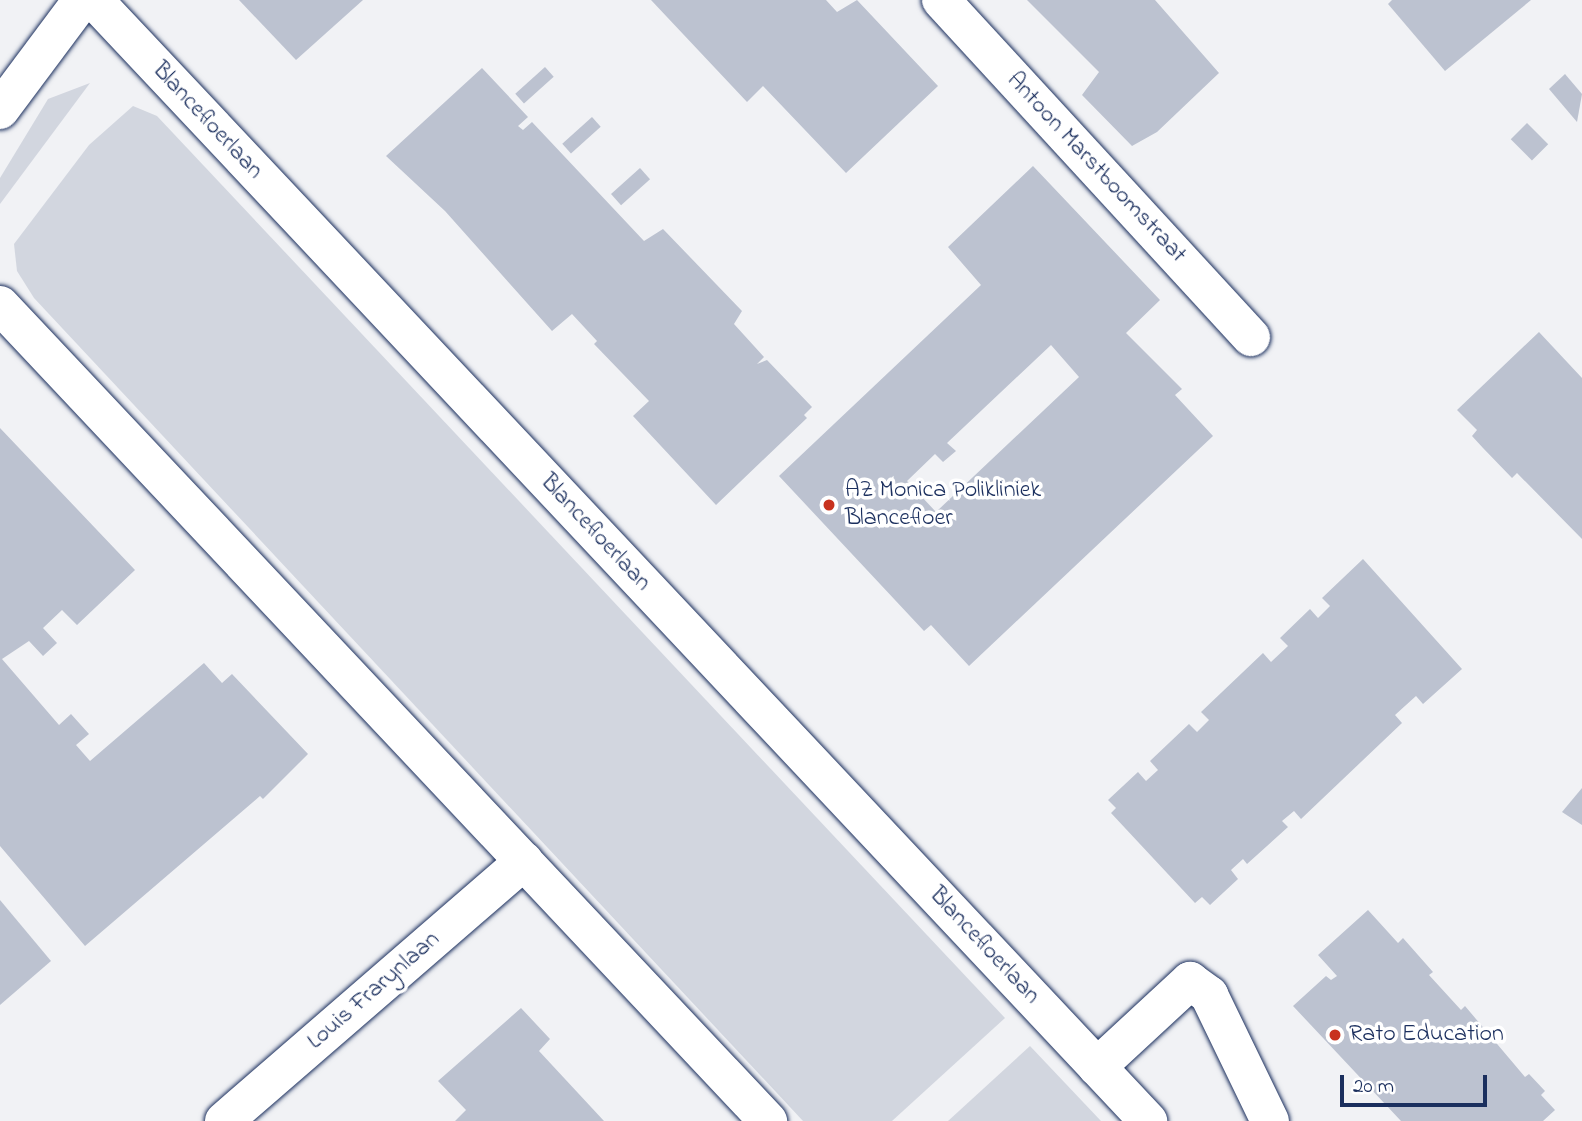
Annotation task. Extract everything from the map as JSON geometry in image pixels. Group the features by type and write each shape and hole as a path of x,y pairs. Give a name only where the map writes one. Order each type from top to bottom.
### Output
{"main road":[{"path":"0,110 82,0"},
{"name":"Blancefloerlaan","path":"94,0 1148,1121"},
{"name":"Antoon Marstboomstraat","path":"941,0 1251,337"},
{"path":"4,314 768,1121"},
{"name":"Louis Frarynlaan","path":"224,1121 524,861"},
{"path":"1097,1067 1190,981 1209,995 1270,1121"}],"shaded area":[{"path":"90,83 0,204 0,178 48,99"},
{"path":"133,106 157,116 1005,1018 892,1121 803,1121 34,298 17,271 14,244 89,145"},
{"path":"1030,1046 1101,1121 948,1121"}],"building":[{"path":"239,0 363,0 296,60"},
{"path":"651,0 826,0 837,12 857,0 938,86 846,173 763,86 747,102"},
{"path":"1027,0 1155,0 1219,73 1157,132 1132,146 1082,95 1099,72"},
{"path":"1392,0 1531,0 1445,71 1388,4"},
{"path":"545,67 554,77 524,103 515,94"},
{"path":"482,68 528,117 518,126 523,130 532,122 644,241 663,229 742,311 734,324 764,357 757,364 767,360 812,407 804,415 807,418 716,505 633,416 649,401 594,344 597,341 572,314 552,331 445,211 386,156"},
{"path":"1565,74 1582,94 1577,122 1549,89"},
{"path":"592,117 601,127 571,153 562,144"},
{"path":"1527,123 1548,144 1532,160 1511,139"},
{"path":"1033,166 1160,300 1126,333 1182,389 1175,395 1213,436 969,666 931,625 924,631 779,476 981,285 948,247","holes":["1051,345 1079,377 936,512 907,481 935,454 943,462 956,451 947,443"]},
{"path":"640,168 650,179 621,205 611,194"},
{"path":"1539,332 1582,378 1582,539 1517,473 1512,478 1472,436 1477,430 1457,410"},
{"path":"0,428 135,570 77,625 62,610 43,628 57,643 43,656 29,641 2,659 59,725 71,714 89,734 76,745 90,761 204,663 222,683 232,674 308,754 263,799 260,796 85,946 0,846"},
{"path":"1363,559 1462,669 1423,704 1416,696 1395,715 1402,723 1301,819 1294,811 1282,821 1288,827 1247,864 1243,859 1231,870 1238,879 1210,905 1202,897 1195,903 1111,813 1116,808 1108,800 1138,772 1146,781 1158,770 1150,761 1189,724 1197,732 1209,720 1201,712 1263,653 1271,662 1288,646 1280,638 1310,609 1318,618 1330,606 1322,598"},
{"path":"1582,788 1582,825 1562,812"},
{"path":"0,900 51,961 0,1005"},
{"path":"1368,910 1398,943 1403,938 1433,972 1429,975 1461,1010 1465,1006 1525,1077 1529,1074 1545,1091 1541,1095 1555,1110 1543,1121 1401,1121 1293,1006 1326,976 1331,980 1337,976 1318,955"},
{"path":"521,1008 550,1039 539,1051 604,1121 455,1121 466,1110 438,1081"}],"place":[{"name":"AZ Monica Polikliniek Blancefloer","path":"829,505"},
{"name":"Rato Education","path":"1335,1035"}]}
